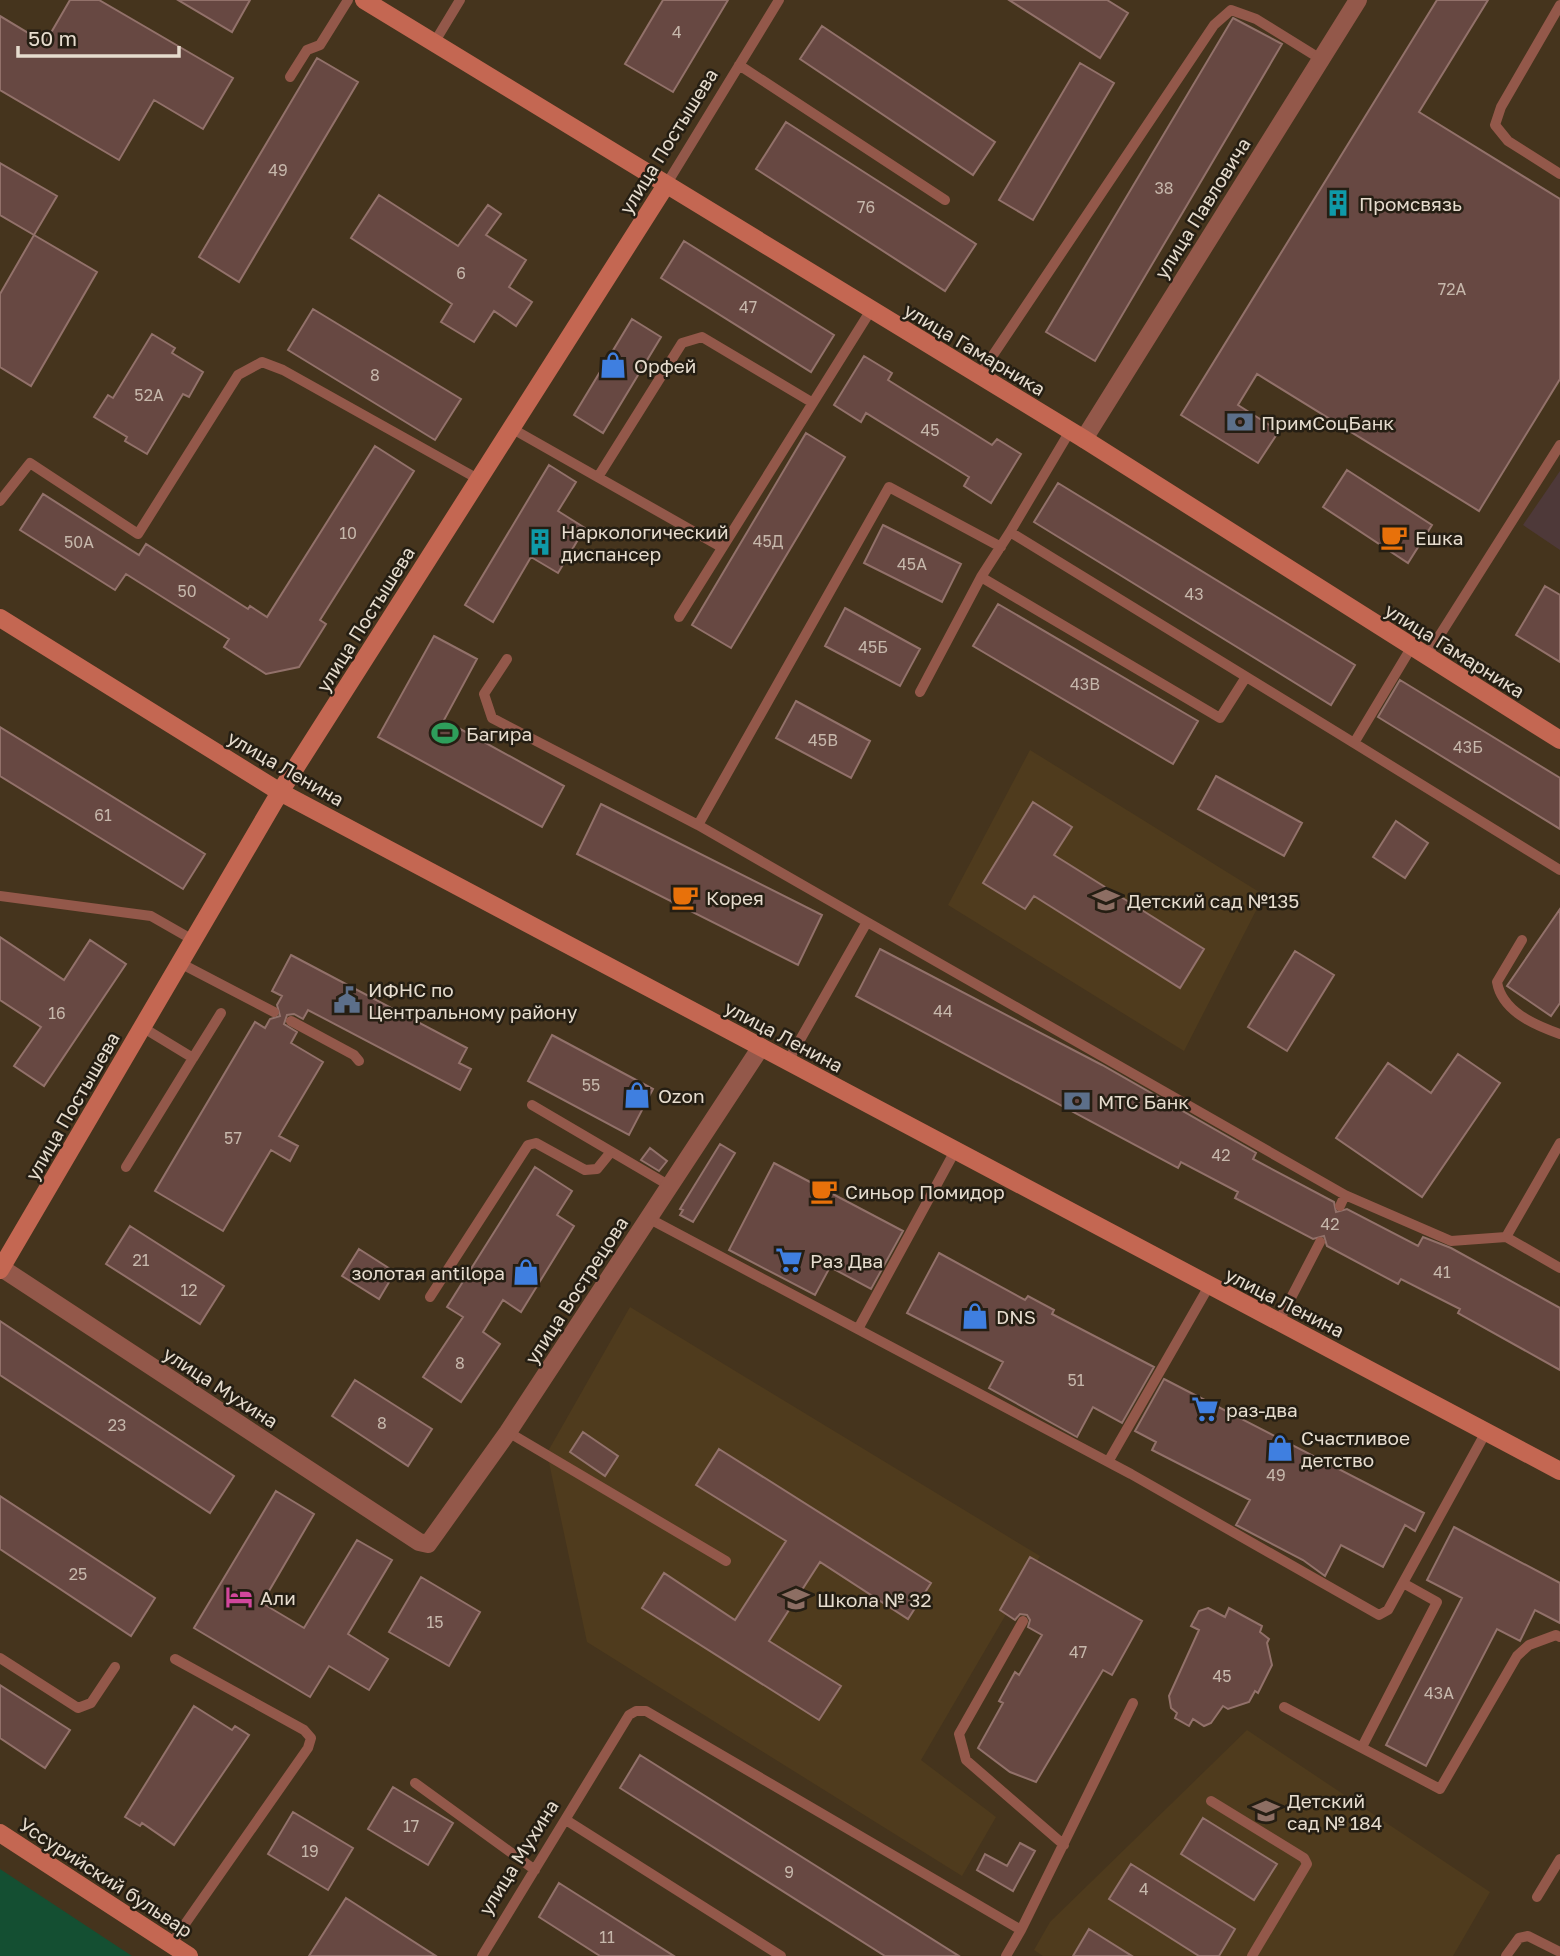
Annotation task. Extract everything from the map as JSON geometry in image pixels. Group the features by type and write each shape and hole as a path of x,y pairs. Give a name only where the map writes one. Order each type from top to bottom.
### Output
{"street":[{"name":"улица Гамарника","path":"364,0 1077,435 1560,740"},
{"name":"улица Павловича","path":"1077,435 1358,0"},
{"name":"улица Постышева","path":"0,1268 280,792 666,184"},
{"name":"улица Ленина","path":"0,618 280,792 1560,1471"},
{"name":"улица Вострецова","path":"419,1542 423,1544 432,1541 508,1432 761,1047"},
{"name":"улица Мухина","path":"0,1268 419,1542"},
{"name":"Уссурийский бульвар","path":"0,1833 189,1956"}],"lane":[{"path":"290,77 307,50 320,45 348,0"},
{"path":"434,43 460,0"},
{"name":"улица Постышева","path":"666,184 779,0"},
{"path":"1560,5 1501,107 1495,125 1508,141 1560,174"},
{"path":"979,376 1214,25 1231,10 1256,19 1319,58"},
{"path":"739,65 945,200"},
{"path":"679,618 871,310"},
{"path":"598,477 682,343 702,337 813,403"},
{"path":"0,500 30,463 138,534 238,374 262,362 283,370 478,479"},
{"path":"511,428 721,547"},
{"path":"920,692 981,577 1077,435"},
{"path":"1354,743 1560,445"},
{"path":"698,825 889,487 1001,547"},
{"path":"1010,532 1560,870"},
{"path":"981,577 1220,719 1246,677"},
{"path":"507,659 484,694 492,718 698,825 1345,1195 1451,1241 1506,1237 1560,1268"},
{"path":"0,895 151,916 193,940"},
{"path":"788,1061 867,922"},
{"path":"1522,940 1497,982 1499,994 1506,1007 1560,1034"},
{"path":"180,963 274,1012"},
{"path":"125,1167 221,1013"},
{"path":"290,1021 354,1055 359,1061"},
{"path":"142,1027 193,1058"},
{"path":"532,1105 670,1186"},
{"path":"430,1297 528,1145 536,1143 585,1170 597,1169 610,1153"},
{"path":"1506,1237 1560,1143"},
{"path":"858,1329 955,1151"},
{"path":"1340,1206 1345,1195"},
{"path":"648,1218 1108,1462 1379,1615 1388,1609 1486,1432"},
{"path":"1279,1321 1321,1242"},
{"path":"1108,1462 1209,1286"},
{"path":"508,1432 726,1561"},
{"path":"1362,1747 1437,1602 1403,1583"},
{"path":"1023,1621 959,1734 966,1760 1063,1845"},
{"path":"1284,1707 1442,1789 1517,1656 1543,1638 1560,1637"},
{"path":"0,1658 78,1708 90,1703 115,1667"},
{"path":"171,1944 308,1748 311,1738 304,1730 175,1659"},
{"path":"1006,1956 1133,1703"},
{"name":"улица Мухина","path":"482,1956 629,1715 636,1711 646,1711 1021,1930"},
{"path":"415,1783 535,1870"},
{"path":"1211,1801 1304,1857 1307,1864 1252,1956"},
{"path":"566,1820 780,1956"},
{"path":"1537,1898 1560,1859"},
{"path":"1506,1956 1519,1938 1528,1936 1560,1952"}],"shaded area":[{"path":"1560,471 1560,550 1523,525"},
{"name":"Детский сад №135","path":"1030,750 1264,895 1184,1051 948,905"},
{"name":"Школа № 32","path":"630,1307 1040,1556 921,1760 996,1817 962,1876 587,1642 547,1453"},
{"name":"Детский сад № 184","path":"1247,1730 1490,1892 1453,1956 1043,1956 1034,1950 1050,1922"}],"green space":[{"path":"0,1869 132,1956 0,1956"}],"building":[{"path":"70,0 99,0 233,78 203,129 154,100 119,160 0,90 0,16 45,43"},
{"path":"178,0 250,0 232,32"},
{"path":"663,0 728,0 673,92 625,64"},
{"path":"1009,0 1107,0 1128,13 1100,58"},
{"path":"1437,0 1488,0 1419,112 1560,199 1560,379 1479,511 1257,374 1238,405 1279,431 1258,463 1181,415"},
{"path":"1233,18 1282,44 1095,361 1046,332"},
{"path":"822,26 995,142 973,175 800,59"},
{"path":"317,58 358,82 239,282 199,257"},
{"path":"1080,63 1114,83 1033,220 999,200"},
{"path":"786,122 976,244 945,291 756,169"},
{"path":"0,163 57,196 34,235 0,215"},
{"path":"379,195 458,246 488,205 501,214 486,235 526,260 509,287 532,302 516,326 494,311 474,342 441,322 452,304 351,238"},
{"path":"34,235 97,272 31,386 0,367 0,294"},
{"path":"684,241 834,335 811,372 661,278"},
{"path":"313,309 461,399 435,440 288,350"},
{"path":"632,319 661,337 603,433 574,415"},
{"path":"152,334 175,348 172,353 203,372 189,397 183,394 147,454 125,441 127,437 94,417 108,395 113,398"},
{"path":"864,356 892,373 888,380 992,445 997,439 1021,454 991,503 964,486 969,477 866,413 861,422 834,405"},
{"path":"806,433 845,457 731,648 692,625"},
{"path":"375,446 414,471 320,620 326,624 299,667 266,674 224,647 229,639 126,574 115,590 20,530 43,494 139,555 146,544 248,609 250,606 267,617"},
{"name":"Наркологический диспансер","path":"549,465 576,482 558,511 585,528 558,573 531,557 493,622 465,605"},
{"path":"1347,470 1432,525 1408,563 1323,507"},
{"path":"1058,483 1355,665 1331,705 1034,522"},
{"path":"883,525 961,564 942,602 864,563"},
{"path":"1545,586 1560,595 1560,662 1516,635"},
{"path":"998,604 1198,721 1173,764 973,646"},
{"path":"845,608 920,649 900,686 825,646"},
{"path":"434,636 477,659 444,720 564,786 542,827 378,737"},
{"path":"1400,680 1560,778 1560,829 1378,717"},
{"path":"796,701 870,741 851,778 776,738"},
{"path":"0,727 205,854 183,889 0,776"},
{"path":"1216,776 1302,823 1284,856 1198,809"},
{"path":"1033,802 1072,827 1054,855 1204,949 1180,988 1034,896 1025,909 983,883"},
{"path":"601,804 822,915 798,965 577,854"},
{"path":"1396,821 1428,843 1405,878 1373,857"},
{"path":"1560,909 1560,1003 1551,1016 1507,986"},
{"path":"0,937 64,980 90,940 126,964 44,1086 14,1066 41,1027 0,1000"},
{"path":"880,949 1102,1065 1256,1153 1253,1159 1334,1202 1336,1212 1347,1209 1418,1246 1423,1237 1451,1248 1560,1308 1560,1370 1458,1313 1460,1309 1401,1279 1398,1284 1327,1246 1324,1236 1313,1239 1235,1198 1238,1192 1181,1162 1178,1168 856,996"},
{"path":"1295,951 1334,975 1287,1051 1248,1027"},
{"path":"291,955 467,1048 459,1063 471,1069 460,1090 308,1010 303,1019 294,1014 287,1015 284,1024 297,1032 291,1043 323,1062 279,1136 298,1146 290,1161 271,1150 223,1231 155,1191 255,1022 265,1028 270,1019 280,1016 277,1005 282,996 272,991"},
{"path":"552,1035 653,1089 629,1135 528,1081"},
{"path":"1458,1054 1500,1083 1422,1197 1336,1138 1388,1063 1431,1093"},
{"path":"720,1144 735,1153 693,1222 680,1215 683,1210 680,1209"},
{"path":"650,1148 667,1161 659,1171 641,1160"},
{"path":"774,1163 903,1231 871,1289 830,1267 815,1295 729,1250"},
{"path":"535,1167 572,1191 557,1215 574,1226 521,1312 503,1300 483,1332 500,1344 461,1402 423,1377 463,1317 447,1307"},
{"path":"130,1226 224,1286 200,1324 106,1264"},
{"path":"359,1249 395,1272 379,1299 342,1276"},
{"path":"939,1253 1025,1300 1028,1296 1054,1310 1052,1314 1154,1367 1122,1423 1093,1407 1077,1437 989,1388 1003,1362 907,1313"},
{"path":"0,1321 234,1476 210,1513 0,1375"},
{"path":"1164,1379 1424,1513 1415,1531 1405,1525 1383,1567 1341,1545 1325,1576 1303,1560 1236,1525 1250,1500 1152,1450 1156,1442 1135,1431"},
{"path":"355,1380 432,1429 408,1466 332,1416"},
{"path":"583,1432 618,1456 605,1476 570,1452"},
{"path":"719,1449 931,1583 908,1619 820,1562 769,1641 841,1686 819,1720 642,1608 664,1573 735,1620 786,1541 696,1485"},
{"name":"Али","path":"276,1491 314,1514 262,1603 304,1628 357,1540 392,1560 348,1634 388,1659 369,1690 329,1666 310,1697 194,1628"},
{"path":"0,1496 155,1598 131,1636 0,1549"},
{"path":"1454,1527 1560,1583 1560,1623 1535,1610 1520,1641 1497,1629 1426,1766 1386,1745 1462,1598 1427,1580"},
{"path":"1030,1557 1142,1621 1112,1675 1103,1670 1036,1782 1010,1772 978,1748 1003,1703 999,1701 1015,1672 1019,1675 1042,1635 1028,1627 1030,1620 1027,1615 1020,1614 1015,1620 1000,1610"},
{"path":"421,1577 480,1612 449,1666 389,1632"},
{"path":"1208,1608 1225,1617 1229,1608 1262,1626 1260,1632 1269,1639 1267,1643 1272,1665 1258,1693 1255,1691 1249,1702 1228,1709 1223,1706 1211,1723 1204,1726 1193,1719 1189,1726 1175,1718 1177,1713 1171,1708 1169,1696 1199,1630 1191,1626 1199,1611"},
{"path":"0,1685 70,1730 45,1768 0,1738"},
{"path":"194,1706 232,1730 235,1726 249,1735 174,1845 142,1823 140,1826 125,1817"},
{"path":"640,1755 959,1956 885,1956 620,1788"},
{"path":"393,1787 453,1823 428,1865 368,1829"},
{"path":"293,1812 353,1848 328,1890 268,1854"},
{"path":"1203,1818 1277,1864 1254,1900 1181,1854"},
{"path":"1020,1843 1035,1851 1013,1891 977,1870 985,1854 1007,1866"},
{"path":"1131,1864 1235,1929 1219,1956 1199,1956 1109,1899"},
{"path":"559,1883 674,1956 600,1956 539,1917"},
{"path":"346,1898 436,1956 309,1956"},
{"path":"1089,1929 1132,1956 1073,1956"}],"place":[{"name":"Промсвязь","path":"1338,203"},
{"name":"Орфей","path":"613,365"},
{"name":"ПримСоцБанк","path":"1240,422"},
{"name":"Ешка","path":"1394,537"},
{"name":"Наркологический диспансер","path":"540,542"},
{"name":"Багира","path":"445,733"},
{"name":"Корея","path":"685,897"},
{"name":"Детский сад №135","path":"1106,900"},
{"name":"ИФНС по Центральному району","path":"347,1000"},
{"name":"Ozon","path":"637,1095"},
{"name":"МТС Банк","path":"1077,1101"},
{"name":"Синьор Помидор","path":"824,1191"},
{"name":"Раз Два","path":"789,1260"},
{"name":"золотая antilopa","path":"526,1272"},
{"name":"DNS","path":"975,1316"},
{"name":"раз-два","path":"1205,1409"},
{"name":"Счастливое детство","path":"1280,1448"},
{"name":"Али","path":"239,1597"},
{"name":"Школа № 32","path":"796,1599"},
{"name":"Детский сад № 184","path":"1266,1811"}]}
